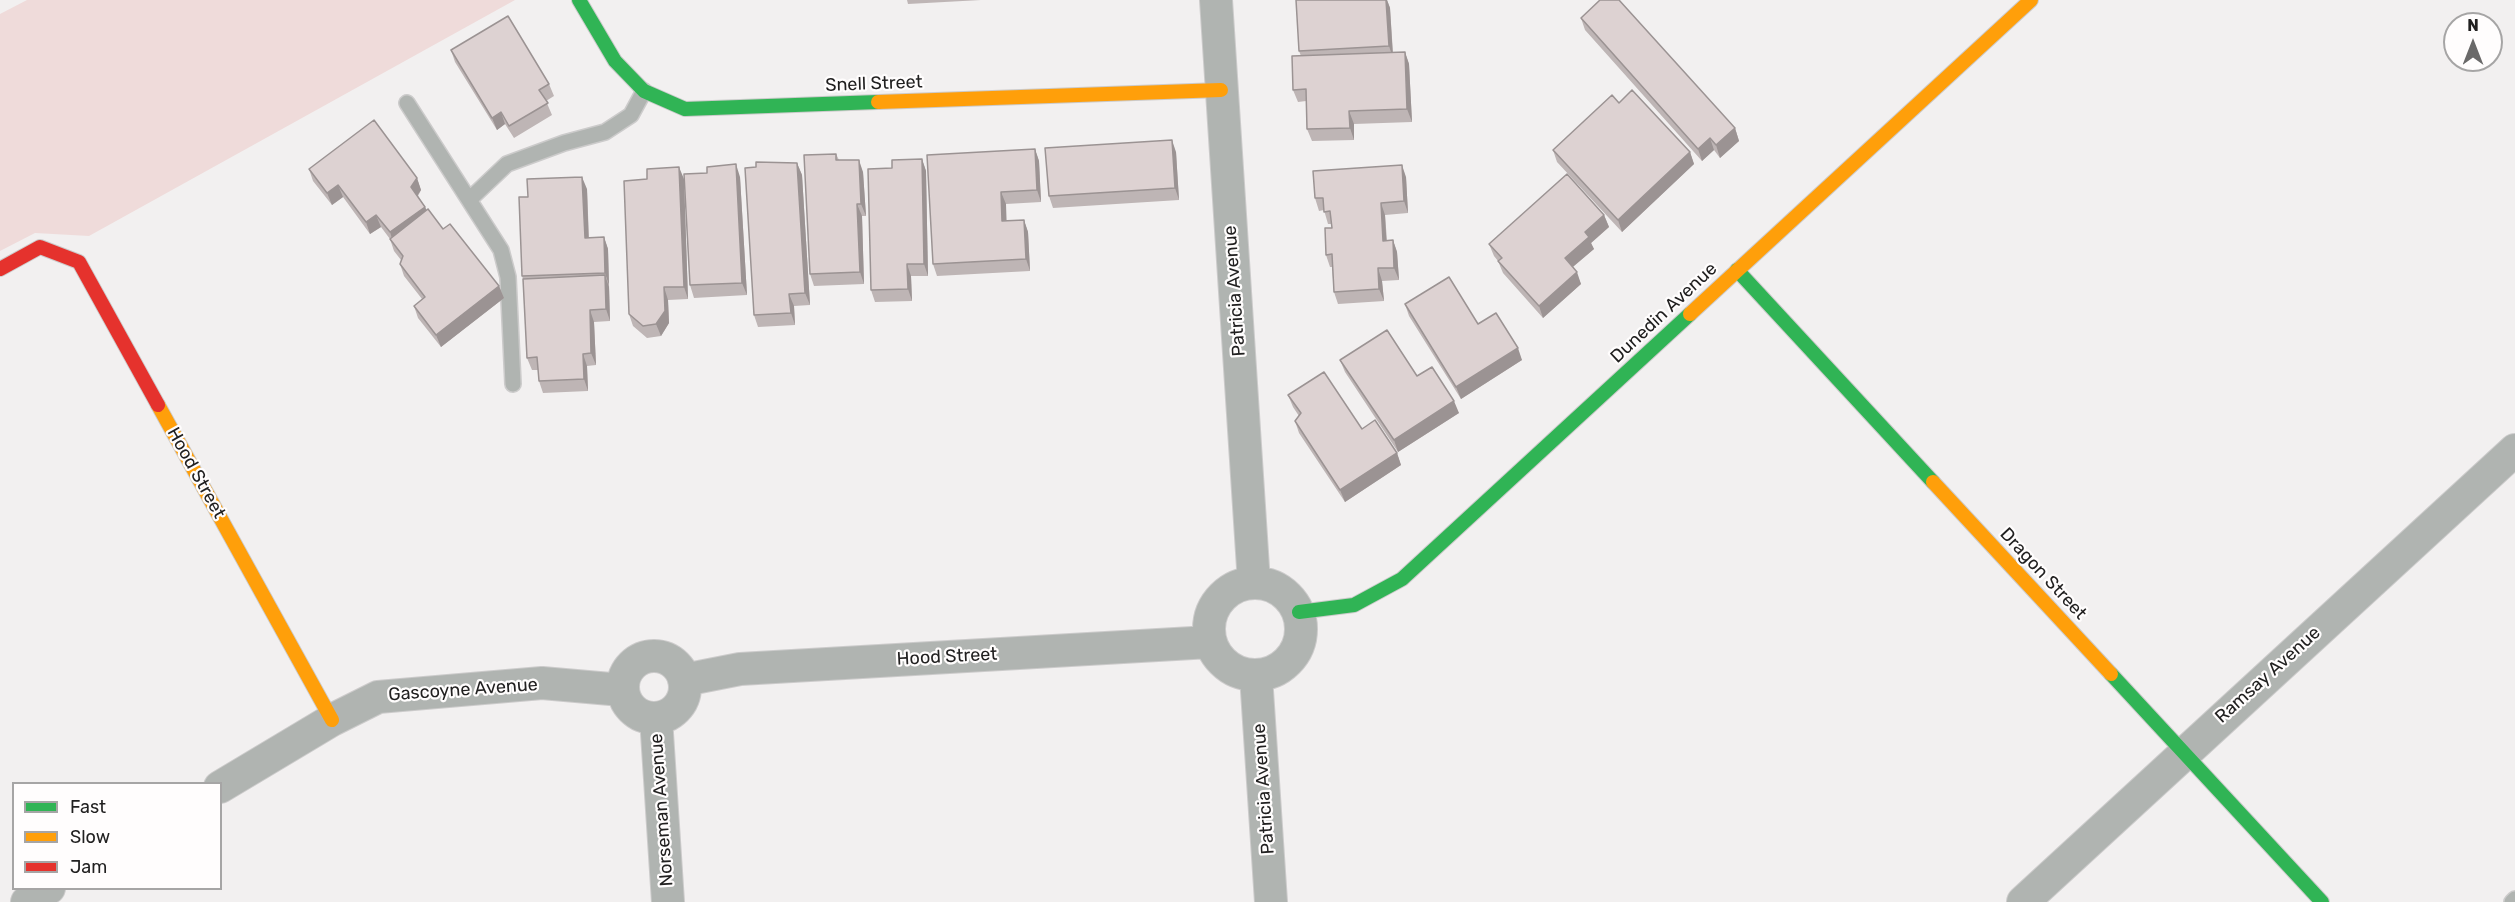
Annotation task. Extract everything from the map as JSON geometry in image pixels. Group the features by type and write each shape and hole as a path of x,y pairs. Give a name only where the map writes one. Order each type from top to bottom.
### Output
{"street":[{"name":"Snell Street","path":"579,0 615,61 644,91 685,109 1221,90"},
{"name":"Patricia Avenue","path":"1216,0 1254,583"},
{"name":"Dunedin Avenue","path":"1299,612 1354,605 1402,579 2031,0"},
{"name":"Hood Street","path":"0,269 40,247 79,262 332,720"},
{"name":"Dragon Street","path":"1737,270 2322,902"},
{"name":"Ramsay Avenue","path":"2022,902 2515,450"},
{"path":"1254,583 1278,588 1291,598 1299,612 1302,631 1297,651 1280,669 1256,676 1237,673 1221,661 1210,642 1210,618 1220,598 1233,588 1254,583"},
{"name":"Hood Street","path":"684,680 740,669 1210,642"},
{"path":"648,656 667,658 676,664 684,680 681,701 674,711 656,718 635,712 626,702 622,690 624,677 632,664 648,656"},
{"name":"Patricia Avenue","path":"1256,676 1271,902"},
{"name":"Gascoyne Avenue","path":"222,786 332,720 378,697 542,683 622,690"},
{"name":"Norseman Avenue","path":"656,718 668,902"},
{"path":"27,902 46,890"}],"lane":[{"path":"469,200 507,164 564,143 605,132 632,115 644,91"},
{"path":"407,103 501,250 508,277 513,384"}],"shaded area":[{"path":"27,0 515,0 89,236 35,233 0,251 0,14"}],"building":[{"path":"1296,0 1386,0 1389,46 1299,51"},
{"path":"1600,0 1619,0 1735,128 1716,145 1710,138 1698,149 1581,18"},
{"path":"508,16 549,84 539,90 548,103 509,126 501,112 492,118 451,50"},
{"path":"1405,52 1407,109 1349,111 1350,128 1307,129 1306,89 1293,90 1292,56"},
{"path":"1632,90 1690,152 1618,220 1553,150 1612,95 1619,103"},
{"path":"374,120 417,178 411,187 425,207 390,232 376,215 366,222 338,185 327,193 309,169"},
{"path":"1172,140 1175,188 1049,196 1045,148"},
{"path":"1035,149 1037,190 1001,192 1002,221 1024,220 1026,259 933,264 927,155"},
{"path":"836,154 836,160 859,160 861,204 857,204 860,272 810,274 804,155"},
{"path":"922,159 924,264 907,264 908,289 871,290 868,169 892,168 892,160"},
{"path":"756,162 797,163 805,293 789,294 791,313 754,315 745,168 756,167"},
{"path":"736,164 742,283 690,285 684,174 707,173 707,167"},
{"path":"1402,165 1404,201 1381,203 1383,241 1393,240 1394,268 1378,268 1379,289 1334,292 1332,254 1326,255 1325,228 1332,228 1330,211 1324,212 1323,198 1315,198 1313,171"},
{"path":"679,167 684,287 664,287 665,311 656,324 643,326 629,314 624,181 647,179 647,169"},
{"path":"1567,174 1604,215 1585,232 1589,237 1565,258 1577,272 1539,306 1498,261 1502,258 1489,244"},
{"path":"582,177 585,238 604,237 605,273 522,276 519,197 528,197 527,179"},
{"path":"428,209 443,229 450,224 499,286 436,335 414,306 425,297 400,264 403,256 390,239"},
{"path":"605,275 606,309 590,310 591,353 583,354 584,379 539,381 537,357 527,358 523,279"},
{"path":"1449,277 1478,324 1496,313 1518,348 1456,387 1405,304"},
{"path":"1387,330 1417,376 1432,367 1454,401 1394,440 1340,360"},
{"path":"1324,372 1362,429 1375,420 1397,453 1340,490 1295,421 1301,413 1288,395"}],"traffic: fast":[{"path":"579,0 615,61 644,91 685,109 878,102"},
{"path":"1737,270 1933,482"},
{"path":"1299,612 1354,605 1402,579 1690,314"},
{"path":"2111,674 2322,902"}],"traffic: slow":[{"path":"1690,314 2031,0"},
{"path":"878,102 1221,90"},
{"path":"158,405 332,720"},
{"path":"1933,482 2111,674"}],"traffic: jam":[{"path":"0,269 40,247 79,262 158,405"}]}
